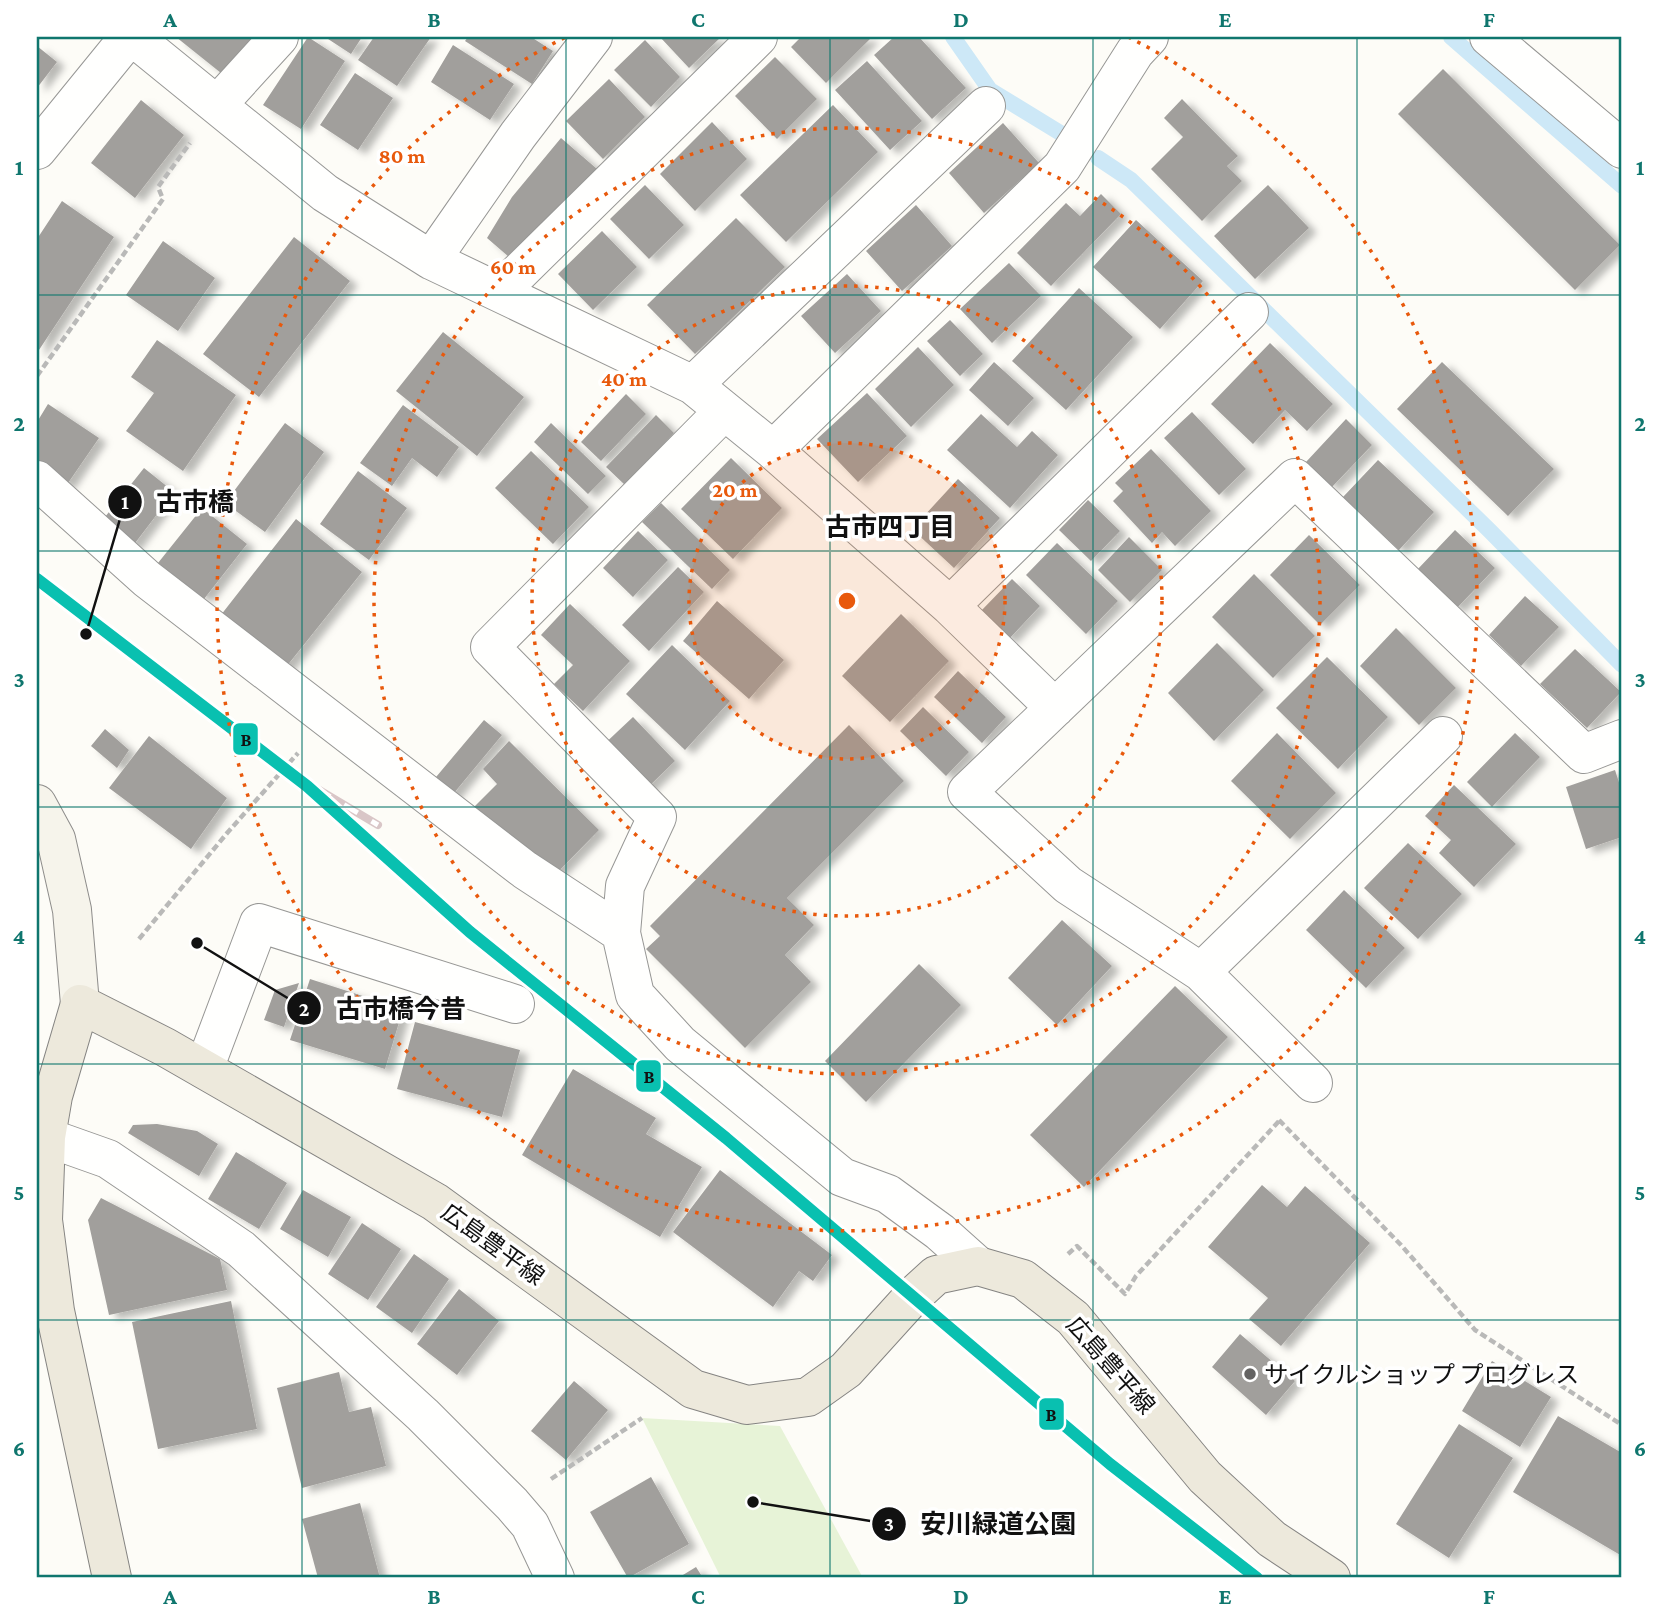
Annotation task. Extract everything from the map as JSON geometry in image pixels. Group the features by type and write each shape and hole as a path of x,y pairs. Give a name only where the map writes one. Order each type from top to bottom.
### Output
{"main road":[{"path":"37,804 56,839 72,911 80,1004 41,1137 43,1220 55,1311 112,1578"},
{"name":"広島豊平線","path":"80,1004 204,1069 435,1202 693,1389 747,1405 808,1397 846,1370 913,1296 936,1275 978,1266 1023,1279 1073,1318 1205,1477 1272,1539 1331,1578"}],"street":[{"path":"37,149 131,37 326,193 431,260 693,385 773,450 950,606 1055,708"},
{"path":"217,105 279,37"},
{"path":"431,260 518,135 593,37"},
{"path":"499,292 758,37"},
{"path":"773,450 1062,167 1135,52 1149,37"},
{"path":"1489,37 1622,149"},
{"path":"693,385 986,106"},
{"path":"950,606 1249,312"},
{"path":"724,411 490,647 657,817 625,886 621,933 635,995 680,1044 842,1177 888,1195 940,1232 978,1266"},
{"path":"1313,1083 1201,972 1068,885 967,792 1295,478 1584,754 1622,739"},
{"path":"37,480 158,588 525,870 621,933"},
{"path":"1201,972 1443,736"},
{"path":"204,1069 259,923 515,1004"},
{"path":"41,1137 108,1160 241,1249 423,1415 512,1504 530,1525 555,1578"}],"path":[{"path":"37,376 163,199 158,187 217,105"},
{"path":"139,939 306,744"},
{"path":"1068,1254 1077,1246 1125,1294 1136,1276 1313,1083"},
{"path":"1279,1120 1401,1245 1475,1330 1622,1425"},
{"path":"512,1504 642,1418"}],"green space":[{"path":"642,1418 780,1426 863,1578 721,1578"}],"building":[{"path":"176,37 259,37 226,77"},
{"path":"308,37 345,61 301,129 263,105"},
{"path":"325,37 362,37 351,54"},
{"path":"374,37 431,37 397,86 358,60"},
{"path":"468,37 531,37 553,51 532,84 465,41"},
{"path":"660,37 718,37 720,38 689,68"},
{"path":"801,37 872,37 826,83 791,47"},
{"path":"894,37 919,37 966,88 932,119 874,55"},
{"path":"645,40 680,77 651,107 614,70"},
{"path":"453,45 514,84 490,120 431,82"},
{"path":"37,46 57,62 37,88"},
{"path":"775,57 817,99 777,139 735,96"},
{"path":"867,61 922,121 890,150 835,90"},
{"path":"1443,69 1620,245 1575,290 1398,114"},
{"path":"355,73 393,98 358,150 320,125"},
{"path":"609,79 645,117 603,159 566,121"},
{"path":"1182,99 1238,156 1227,166 1242,181 1202,221 1151,169 1183,137 1164,118"},
{"path":"141,100 184,135 135,198 91,163"},
{"path":"833,105 878,152 786,242 740,195"},
{"path":"712,122 747,159 695,211 660,174"},
{"path":"1003,123 1039,163 984,213 949,173"},
{"path":"561,138 597,169 509,257 487,238 512,197"},
{"path":"645,185 684,225 649,259 610,219"},
{"path":"1268,185 1309,228 1255,279 1214,236"},
{"path":"1101,194 1121,214 1051,286 1017,253 1066,203 1080,216"},
{"path":"62,201 114,237 37,353 37,239"},
{"path":"916,205 952,246 902,291 866,251"},
{"path":"736,218 785,267 695,354 647,305"},
{"path":"1136,220 1203,281 1160,329 1093,267"},
{"path":"602,231 637,267 593,310 558,274"},
{"path":"294,237 350,281 259,397 203,354"},
{"path":"163,241 215,278 178,331 126,295"},
{"path":"1009,263 1041,296 992,343 960,309"},
{"path":"847,274 881,311 835,353 801,316"},
{"path":"1079,288 1133,337 1066,410 1012,361"},
{"path":"950,320 983,354 960,376 927,341"},
{"path":"443,332 524,397 477,456 396,391"},
{"path":"157,340 236,395 183,471 126,431 154,393 131,377"},
{"path":"1270,343 1333,404 1307,431 1285,410 1253,444 1211,404"},
{"path":"918,347 954,385 911,427 875,389"},
{"path":"994,362 1034,398 1008,426 969,390"},
{"path":"1442,362 1554,469 1508,516 1397,409"},
{"path":"867,393 907,436 858,482 817,439"},
{"path":"626,394 646,414 601,461 581,442"},
{"path":"48,404 99,438 66,486 37,466 37,422"},
{"path":"403,405 459,447 437,477 412,458 392,486 360,463"},
{"path":"1192,412 1246,469 1219,495 1164,438"},
{"path":"981,414 1017,447 1032,431 1058,455 1010,508 947,450"},
{"path":"656,415 674,433 625,485 606,467"},
{"path":"1346,419 1372,445 1332,487 1306,462"},
{"path":"285,423 324,452 265,532 225,503"},
{"path":"551,423 606,476 588,494 534,442"},
{"path":"1151,449 1211,511 1175,546 1162,532 1152,543 1113,501 1123,491 1115,483"},
{"path":"531,451 589,507 553,544 495,488"},
{"path":"731,458 782,508 733,559 681,509"},
{"path":"1378,460 1434,512 1399,550 1343,497"},
{"path":"144,468 174,492 132,547 101,522"},
{"path":"358,471 407,508 369,560 320,524"},
{"path":"958,479 1000,518 954,568 912,529"},
{"path":"1088,500 1120,531 1091,561 1059,530"},
{"path":"661,503 730,570 712,589 642,522"},
{"path":"202,508 247,544 204,599 158,563"},
{"path":"296,519 362,572 282,672 217,620"},
{"path":"1455,530 1495,568 1456,609 1416,571"},
{"path":"638,531 668,560 633,597 603,568"},
{"path":"1309,535 1360,585 1320,625 1270,575"},
{"path":"1129,537 1162,570 1130,602 1098,570"},
{"path":"1057,543 1118,601 1086,634 1026,575"},
{"path":"678,567 704,592 649,651 622,625"},
{"path":"1254,574 1315,636 1273,678 1212,617"},
{"path":"1012,579 1040,606 1008,640 980,612"},
{"path":"1525,596 1559,627 1521,666 1489,635"},
{"path":"717,601 784,660 749,699 683,641"},
{"path":"570,604 630,661 583,711 554,684 573,665 541,635"},
{"path":"901,614 949,661 890,722 842,676"},
{"path":"1396,628 1456,688 1419,725 1360,666"},
{"path":"1217,643 1264,690 1214,741 1168,693"},
{"path":"672,645 730,701 685,750 626,694"},
{"path":"1575,649 1621,692 1587,728 1540,684"},
{"path":"1327,657 1388,717 1338,769 1276,708"},
{"path":"958,671 1006,717 982,743 934,697"},
{"path":"923,707 969,752 946,776 900,731"},
{"path":"633,717 675,761 641,794 599,749"},
{"path":"484,720 502,735 449,799 431,783"},
{"path":"849,725 904,781 787,898 814,925 785,955 811,982 745,1048 646,949 660,936 650,926"},
{"path":"105,729 129,750 117,768 91,746"},
{"path":"1277,733 1336,793 1290,839 1231,781"},
{"path":"1515,733 1540,757 1492,807 1467,782"},
{"path":"149,736 227,798 191,849 109,788"},
{"path":"509,741 599,830 547,883 472,809 497,784 483,769"},
{"path":"1615,770 1622,792 1622,837 1586,849 1566,787"},
{"path":"1454,785 1516,844 1474,887 1439,853 1451,840 1425,816"},
{"path":"1408,843 1462,894 1418,939 1364,888"},
{"path":"1344,890 1405,948 1366,988 1306,930"},
{"path":"1062,920 1112,966 1057,1025 1008,978"},
{"path":"919,964 961,1005 866,1102 825,1061"},
{"path":"310,979 403,1009 385,1069 290,1040"},
{"path":"299,983 284,1027 264,1020 275,990"},
{"path":"1175,986 1228,1037 1084,1187 1030,1135"},
{"path":"415,1022 520,1050 502,1117 397,1089"},
{"path":"573,1069 656,1118 646,1134 702,1167 660,1237 522,1155"},
{"path":"157,1124 197,1131 218,1144 199,1176 128,1133 133,1125"},
{"path":"236,1152 287,1183 259,1229 208,1199"},
{"path":"720,1170 832,1255 813,1281 799,1271 773,1307 673,1232"},
{"path":"1262,1185 1287,1207 1305,1186 1370,1243 1281,1346 1249,1319 1268,1298 1208,1247"},
{"path":"303,1190 351,1217 328,1257 280,1229"},
{"path":"101,1198 220,1259 227,1290 109,1315 88,1220"},
{"path":"362,1223 401,1249 368,1300 328,1274"},
{"path":"414,1254 449,1279 412,1333 376,1307"},
{"path":"459,1289 499,1321 457,1375 417,1344"},
{"path":"231,1301 257,1429 158,1449 132,1322"},
{"path":"1240,1334 1295,1381 1266,1415 1212,1367"},
{"path":"1492,1361 1551,1397 1520,1447 1462,1411"},
{"path":"339,1372 349,1412 371,1407 386,1466 302,1488 277,1388"},
{"path":"574,1381 608,1410 566,1460 531,1431"},
{"path":"1558,1416 1622,1453 1622,1556 1513,1492"},
{"path":"1459,1424 1513,1458 1449,1558 1396,1524"},
{"path":"651,1477 689,1544 628,1578 590,1512"},
{"path":"360,1503 380,1578 318,1578 302,1519"},
{"path":"696,1567 703,1578 678,1578"}],"waterway":[{"path":"953,37 990,90 1062,134"},
{"path":"1451,37 1622,186"},
{"path":"1098,158 1131,180 1490,531 1622,665"}],"railway":[{"path":"289,772 378,825"}],"transit line":[{"name":"B","path":"37,579 307,786 470,932 726,1138 1110,1464 1257,1578"}],"place":[{"name":"古市橋","path":"86,634"},
{"name":"古市橋今昔","path":"197,943"},
{"name":"サイクルショップ プログレス","path":"1250,1374"},
{"name":"安川緑道公園","path":"753,1502"}],"district":[{"name":"古市四丁目","path":"890,527"}]}
